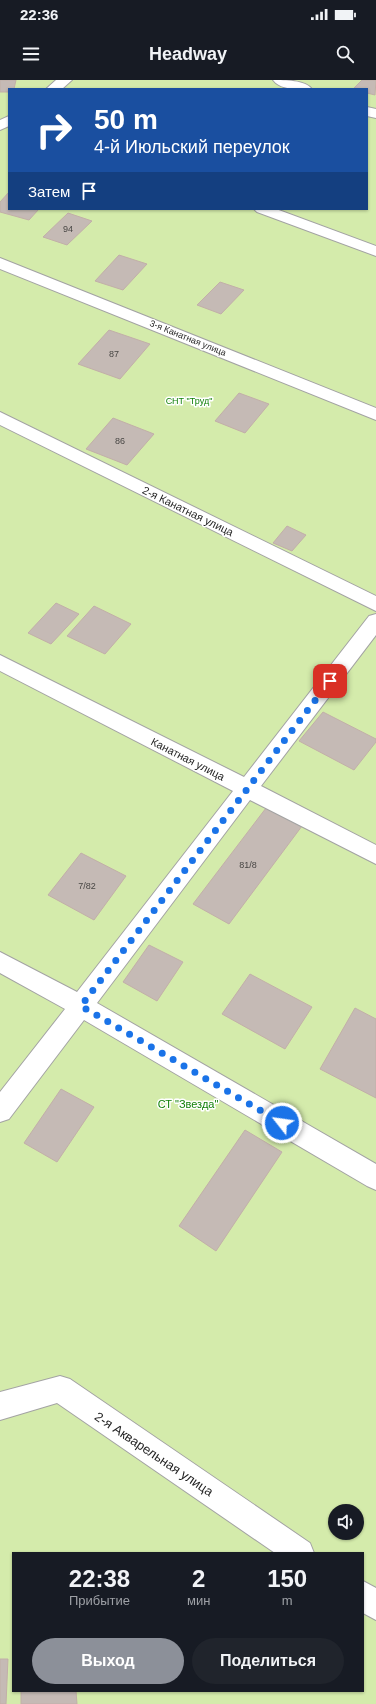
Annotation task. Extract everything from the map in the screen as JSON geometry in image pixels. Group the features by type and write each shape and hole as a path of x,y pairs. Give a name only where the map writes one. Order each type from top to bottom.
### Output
{"lane":[{"path":"53,88 65,80"},
{"path":"280,80 302,88"},
{"path":"265,210 376,251"},
{"name":"3-я Канатная улица","path":"0,263 376,414"},
{"name":"2-я Канатная улица","path":"0,418 376,604"},
{"path":"0,1111 376,621"},
{"name":"Канатная улица","path":"0,662 376,855"},
{"path":"0,962 81,1006 376,1178"},
{"name":"2-я Акварельная улица","path":"0,1406 60,1390 299,1552"},
{"path":"364,1597 376,1605"}],"green space":[{"name":"СТ \"Звезда\"","path":"0,80 376,80 376,1704 0,1704"}],"building":[{"path":"0,80 16,80 14,88 8,88 8,92 0,92"},
{"path":"362,80 376,80 375,95 368,93 368,88 354,88"},
{"path":"8,193 8,210 38,210 29,220 0,212 0,202"},
{"path":"68,213 92,221 67,245 43,237"},
{"path":"119,255 147,264 123,290 95,281"},
{"path":"220,282 244,290 221,314 197,305"},
{"path":"109,330 150,344 120,379 78,364"},
{"path":"239,393 269,404 245,433 215,421"},
{"path":"113,418 154,434 127,465 86,449"},
{"path":"287,526 306,535 292,551 273,543"},
{"path":"56,603 79,614 51,644 28,633"},
{"path":"94,606 131,624 105,654 67,636"},
{"path":"323,712 376,739 376,742 354,770 299,741"},
{"path":"266,808 302,826 229,924 193,904"},
{"path":"81,853 126,876 94,920 48,895"},
{"path":"149,945 183,962 157,1001 123,982"},
{"path":"250,974 312,1007 285,1049 222,1014"},
{"path":"355,1008 376,1019 376,1098 320,1069"},
{"path":"61,1089 94,1107 57,1162 24,1143"},
{"path":"245,1130 282,1152 216,1251 179,1226"},
{"path":"0,1659 8,1659 6,1704 0,1704"},
{"path":"21,1692 76,1692 77,1704 21,1704"}],"route":[{"path":"282,1123 81,1006 330,681"}],"park label":[{"name":"СНТ \"Труд\"","path":"189,401"}]}
